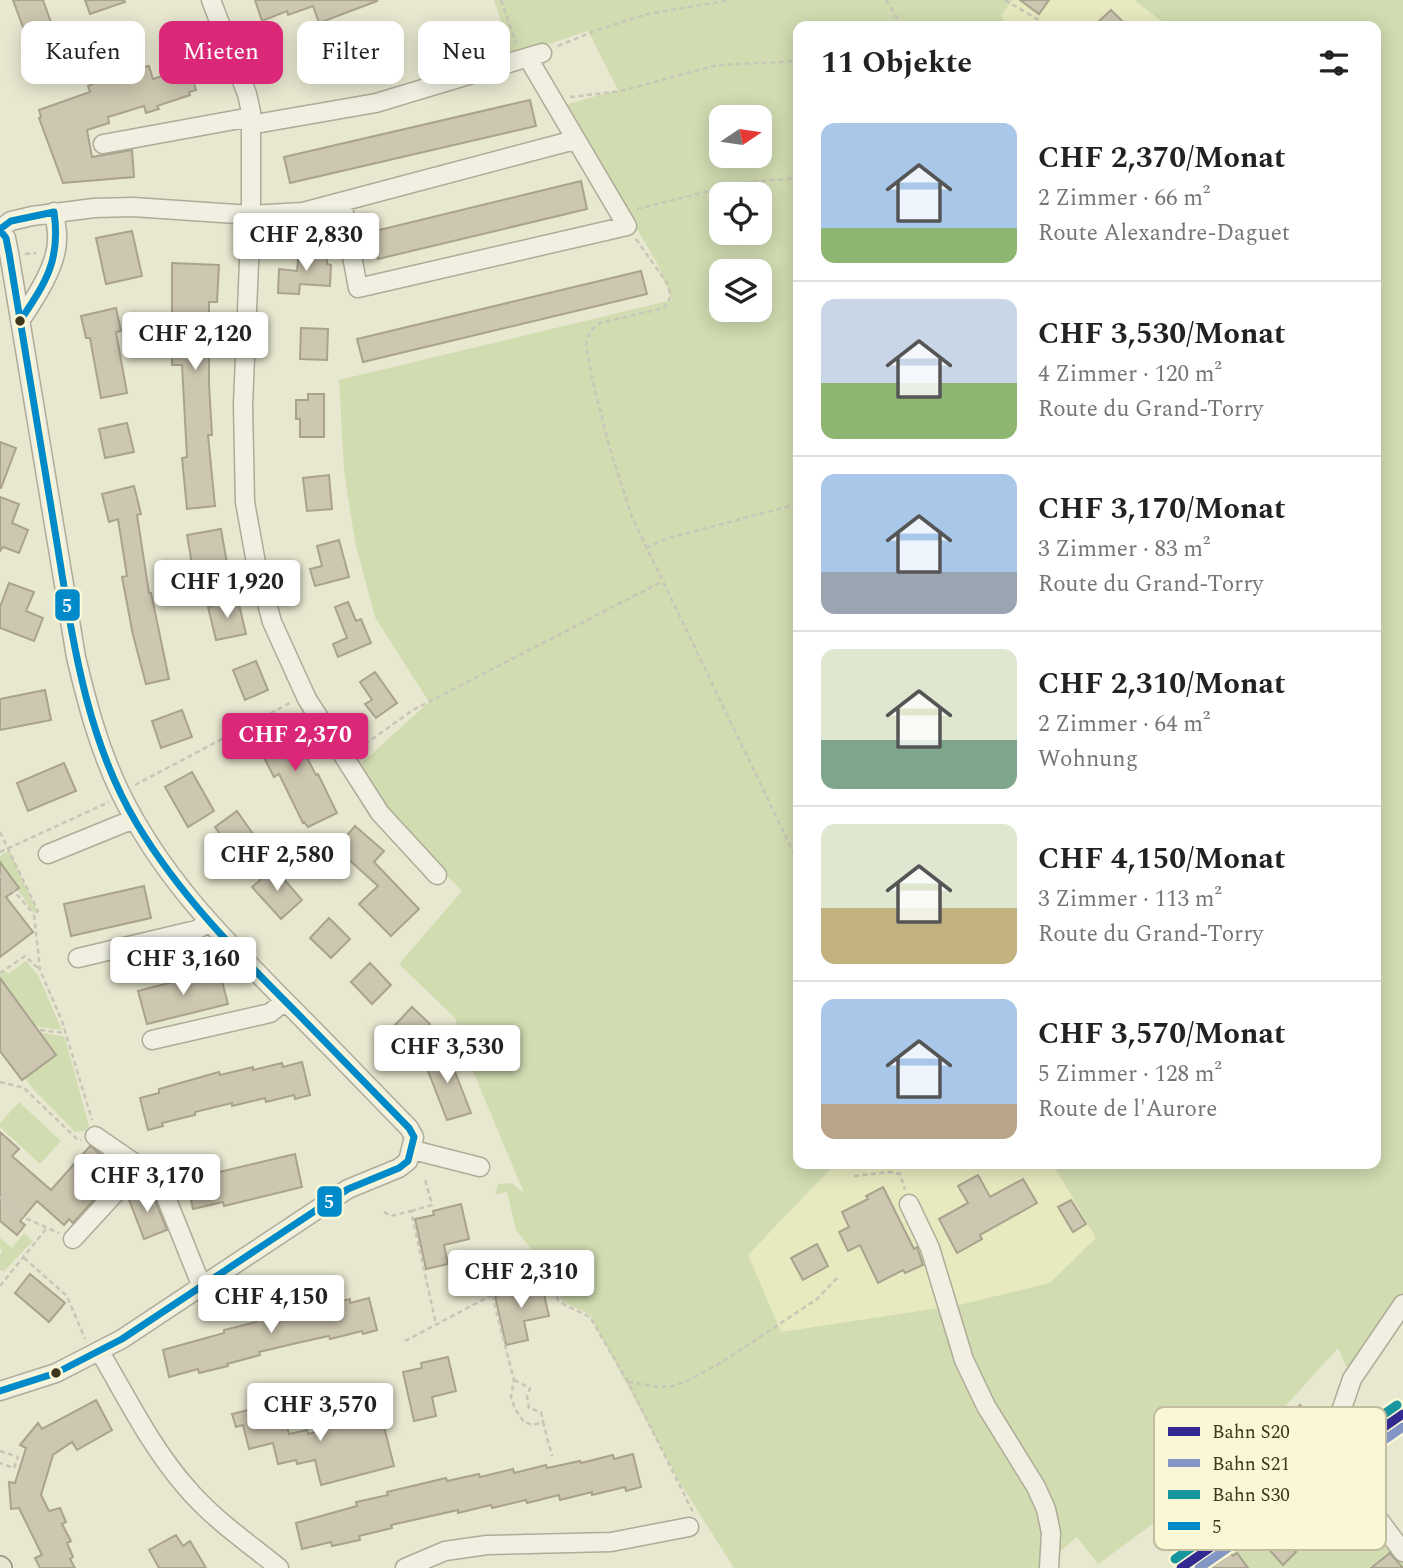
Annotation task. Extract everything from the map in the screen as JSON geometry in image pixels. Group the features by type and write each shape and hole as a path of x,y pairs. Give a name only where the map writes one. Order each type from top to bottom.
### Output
{"street":[{"path":"211,0 247,94 251,122 251,215 243,405 245,502 256,563 272,622 307,699 380,813 438,874"},
{"path":"103,144 240,119 261,123 376,103 535,55 576,142 631,218 358,288 342,202"},
{"path":"0,1391 56,1373 93,1347 202,1287 348,1189 399,1168 408,1161 413,1150 414,1137 409,1128 208,923 153,851 120,793 105,760 76,657 6,238 0,230 11,221 54,212 133,207 251,215 303,212 566,142 576,142"},
{"path":"20,321 35,299 52,261 57,241 54,212"},
{"path":"47,854 134,819"},
{"path":"78,958 196,930 208,923"},
{"path":"152,1040 270,1013 285,1001"},
{"path":"95,1136 159,1180 202,1287"},
{"path":"413,1150 480,1167"},
{"path":"74,1239 140,1166"},
{"path":"909,1204 930,1248 964,1360 986,1406 1046,1508 1051,1533 1049,1568"},
{"path":"1342,1407 1352,1379 1403,1304"},
{"path":"93,1347 152,1441 186,1487 209,1511 279,1568"},
{"path":"405,1568 456,1549 487,1545 611,1542 689,1527"},
{"path":"1386,1528 1402,1549"}],"path":[{"path":"501,0 517,47 535,55 617,23 684,7 731,0"},
{"path":"886,0 899,21"},
{"path":"1005,0 1041,21"},
{"path":"567,98 621,91 717,65 793,61"},
{"path":"793,178 741,183 631,218 669,286 670,298 664,308 600,323 590,331 586,344 610,449 632,517 793,852"},
{"path":"19,251 23,254 36,253"},
{"path":"646,548 668,538 793,506"},
{"path":"344,760 414,710 662,581"},
{"path":"0,852 109,801 296,699"},
{"path":"0,832 38,911 34,914"},
{"path":"0,875 34,914 40,970 66,1033 95,1136 78,1140 24,1088 0,1082"},
{"path":"0,972 25,956 40,970"},
{"path":"40,1030 66,1033"},
{"path":"899,1169 909,1204"},
{"path":"854,1176 890,1172 900,1174"},
{"path":"384,1212 391,1216 432,1205 425,1178"},
{"path":"0,1197 25,1218 74,1239"},
{"path":"411,1211 436,1324"},
{"path":"0,1286 47,1228"},
{"path":"506,1255 512,1282 491,1287 514,1380 511,1396 524,1422 543,1422"},
{"path":"24,1258 67,1296 93,1347"},
{"path":"543,1265 551,1277 558,1300 590,1317 628,1382 693,1512 695,1521 689,1527"},
{"path":"628,1382 660,1388 687,1381 722,1362 817,1299 838,1277"},
{"path":"405,1341 492,1295"},
{"path":"514,1380 530,1388 527,1396 529,1408 541,1412 552,1457"},
{"path":"0,1451 18,1457 14,1468 0,1463"}],"green space":[{"path":"494,0 1013,0 1001,15 1004,21 793,21 793,1169 830,1169 748,1255 781,1332 959,1305 1050,1283 1096,1238 1056,1169 1381,1169 1381,21 1161,21 1134,0 1403,0 1403,1304 1352,1379 1338,1348 1285,1407 1154,1407 1154,1523 1098,1564 1077,1537 1040,1568 734,1568 680,1483 589,1314 561,1299 553,1276 516,1230 507,1192 495,1195 498,1184 512,1183 524,1193 470,1064 455,1018 399,964 462,891 367,793 352,772 429,702 375,617 355,542 344,471 339,380 672,300 657,263 564,105 618,90 588,31 512,56 510,21 501,21"},
{"path":"1013,0 1134,0 1161,21 1004,21 1001,15"},
{"path":"9,850 37,911 34,913 0,864 0,856"},
{"path":"26,961 38,975 62,1030 32,1026 36,1032 65,1038 89,1126 85,1131 75,1132 22,1074 0,1015 0,975 6,971 8,974"},
{"path":"19,1102 61,1141 40,1164 0,1127 0,1123"},
{"path":"830,1169 1056,1169 1096,1238 1050,1283 959,1305 780,1332 748,1255"},
{"path":"24,1233 33,1241 4,1271 0,1270 0,1255 3,1251 0,1248 0,1238 12,1248"},
{"path":"1386,1536 1403,1558 1403,1568 1200,1568 1226,1550 1386,1550"}],"building":[{"path":"13,0 43,0 50,21 21,22"},
{"path":"85,0 124,0 125,2 90,14"},
{"path":"255,0 377,1 324,21 318,21 313,6 288,15 287,11 262,21"},
{"path":"1020,0 1049,0 1039,14"},
{"path":"1111,10 1122,21 1099,21"},
{"path":"149,66 153,79 159,77 159,84 194,84 196,90 189,92 190,95 157,106 159,109 146,113 144,106 108,117 109,123 87,130 92,157 132,150 134,177 63,183 39,118 39,110 90,92 88,86 145,84 145,67"},
{"path":"530,100 536,126 290,183 284,157"},
{"path":"581,181 587,209 378,259 371,232"},
{"path":"132,231 142,276 106,284 96,238"},
{"path":"299,252 327,254 327,264 331,265 330,286 300,284 299,294 278,293 279,269 297,271"},
{"path":"172,263 219,265 217,302 209,302 212,435 208,435 215,506 187,509 182,458 187,457 182,365 172,365"},
{"path":"641,271 647,294 363,362 357,339"},
{"path":"116,308 121,331 116,332 127,393 101,398 90,338 86,338 81,316"},
{"path":"301,328 328,329 327,360 300,359"},
{"path":"308,394 324,394 324,437 300,437 296,400 308,400"},
{"path":"127,423 134,452 105,458 99,429"},
{"path":"0,442 16,448 1,488 0,488"},
{"path":"329,475 332,509 307,511 303,478"},
{"path":"134,486 141,514 137,515 149,593 169,679 146,684 122,577 127,576 118,519 109,522 102,494"},
{"path":"0,497 19,504 12,523 28,530 19,553 3,547 0,551"},
{"path":"221,529 228,569 194,575 187,535"},
{"path":"339,540 349,577 315,586 310,569 322,566 317,546"},
{"path":"9,583 34,592 26,611 43,618 34,641 0,628 0,607"},
{"path":"238,600 246,634 216,640 208,607"},
{"path":"348,602 356,621 361,619 371,643 338,657 333,644 347,638 335,607"},
{"path":"256,661 268,690 245,700 233,670"},
{"path":"375,672 397,703 376,718 365,704 372,700 360,682"},
{"path":"45,690 51,720 0,730 0,699"},
{"path":"182,710 192,737 161,748 152,721"},
{"path":"287,719 337,813 308,827 303,823 279,774 274,777 253,736"},
{"path":"64,763 76,791 28,811 17,783"},
{"path":"192,772 214,811 188,827 165,787"},
{"path":"237,811 265,851 243,866 215,827"},
{"path":"355,826 384,851 374,862 419,909 391,936 359,904 378,886 336,848"},
{"path":"0,862 19,888 6,897 33,932 0,957"},
{"path":"274,868 302,900 281,919 252,887"},
{"path":"144,886 151,918 71,936 64,904"},
{"path":"329,918 350,939 331,958 310,938"},
{"path":"370,963 391,985 372,1004 351,982"},
{"path":"219,970 228,1004 147,1024 138,991"},
{"path":"0,978 56,1055 22,1080 0,1051"},
{"path":"412,1007 430,1024 412,1042 395,1025"},
{"path":"446,1049 471,1113 447,1120 423,1058"},
{"path":"302,1062 310,1095 295,1099 294,1095 266,1102 265,1098 232,1106 232,1103 195,1112 195,1115 162,1123 163,1126 148,1130 140,1098 159,1093 159,1089 219,1072 220,1075 253,1067 253,1070 282,1063 283,1067"},
{"path":"0,1132 19,1149 12,1156 51,1190 90,1146 121,1170 73,1223 69,1219 64,1225 37,1201 20,1221 25,1225 17,1235 0,1221"},
{"path":"295,1154 302,1187 224,1206 223,1202 193,1209 187,1183 216,1176 215,1173"},
{"path":"978,1175 990,1197 1023,1179 1037,1203 980,1235 982,1239 957,1253 939,1219 968,1203 958,1186"},
{"path":"883,1187 914,1249 917,1247 923,1265 905,1273 903,1270 878,1283 860,1245 848,1251 839,1232 849,1227 842,1212 868,1199 866,1196"},
{"path":"150,1188 167,1230 144,1239 128,1197"},
{"path":"1071,1200 1086,1224 1073,1232 1058,1207"},
{"path":"461,1204 469,1239 444,1245 448,1264 426,1269 415,1219"},
{"path":"817,1244 828,1266 803,1280 791,1258"},
{"path":"30,1274 65,1303 49,1322 15,1293"},
{"path":"541,1281 549,1316 524,1321 528,1340 506,1345 495,1296 514,1292 513,1287"},
{"path":"369,1298 377,1330 297,1343 259,1352 260,1355 227,1364 228,1366 199,1373 198,1369 169,1377 163,1350 224,1333 224,1330 256,1322 255,1319 316,1304 317,1307 350,1299 350,1303"},
{"path":"448,1357 456,1391 432,1397 436,1416 414,1421 403,1372 422,1368 421,1363"},
{"path":"96,1400 112,1430 77,1450 72,1442 53,1455 41,1495 49,1511 60,1508 66,1522 62,1524 71,1541 67,1543 73,1557 70,1559 75,1568 40,1568 35,1558 42,1555 19,1508 11,1509 9,1482 15,1483 26,1448 20,1445 38,1423 42,1429"},
{"path":"280,1402 289,1434 307,1430 308,1434 381,1415 394,1466 321,1485 315,1460 278,1464 273,1443 249,1449 243,1425 236,1427 232,1414"},
{"path":"633,1454 641,1487 626,1491 625,1487 592,1495 592,1492 560,1500 559,1495 527,1503 526,1500 492,1508 491,1505 458,1513 458,1510 391,1525 392,1528 359,1536 360,1540 332,1546 331,1542 302,1549 296,1523 357,1506 356,1502 388,1495 387,1492 446,1478 447,1481 479,1474 480,1477 513,1469 514,1473 546,1465 547,1468 613,1455 614,1459"},
{"path":"176,1535 183,1546 190,1541 206,1568 159,1568 149,1550"},
{"path":"1270,1550 1294,1550 1296,1552 1283,1565"},
{"path":"1231,1553 1233,1556 1237,1553 1248,1568 1211,1568"},
{"path":"1390,1553 1403,1568 1371,1568"}],"rail line":[{"name":"S30","path":"1386,1413 1397,1405"},
{"name":"S20","path":"1386,1426 1403,1414"},
{"name":"S21","path":"1386,1439 1403,1427"},
{"name":"S30","path":"1175,1559 1188,1550"},
{"name":"S20","path":"1181,1568 1207,1550"},
{"name":"S21","path":"1199,1568 1225,1550"}],"transit line":[{"name":"5","path":"0,229 11,221 54,212 55,244 49,270 20,321"},
{"name":"5","path":"0,230 6,238 9,253 73,641 91,717 119,789 137,824 191,900 254,970 409,1128 414,1137 408,1161 399,1168 348,1189 122,1339 56,1373 0,1391"}]}
